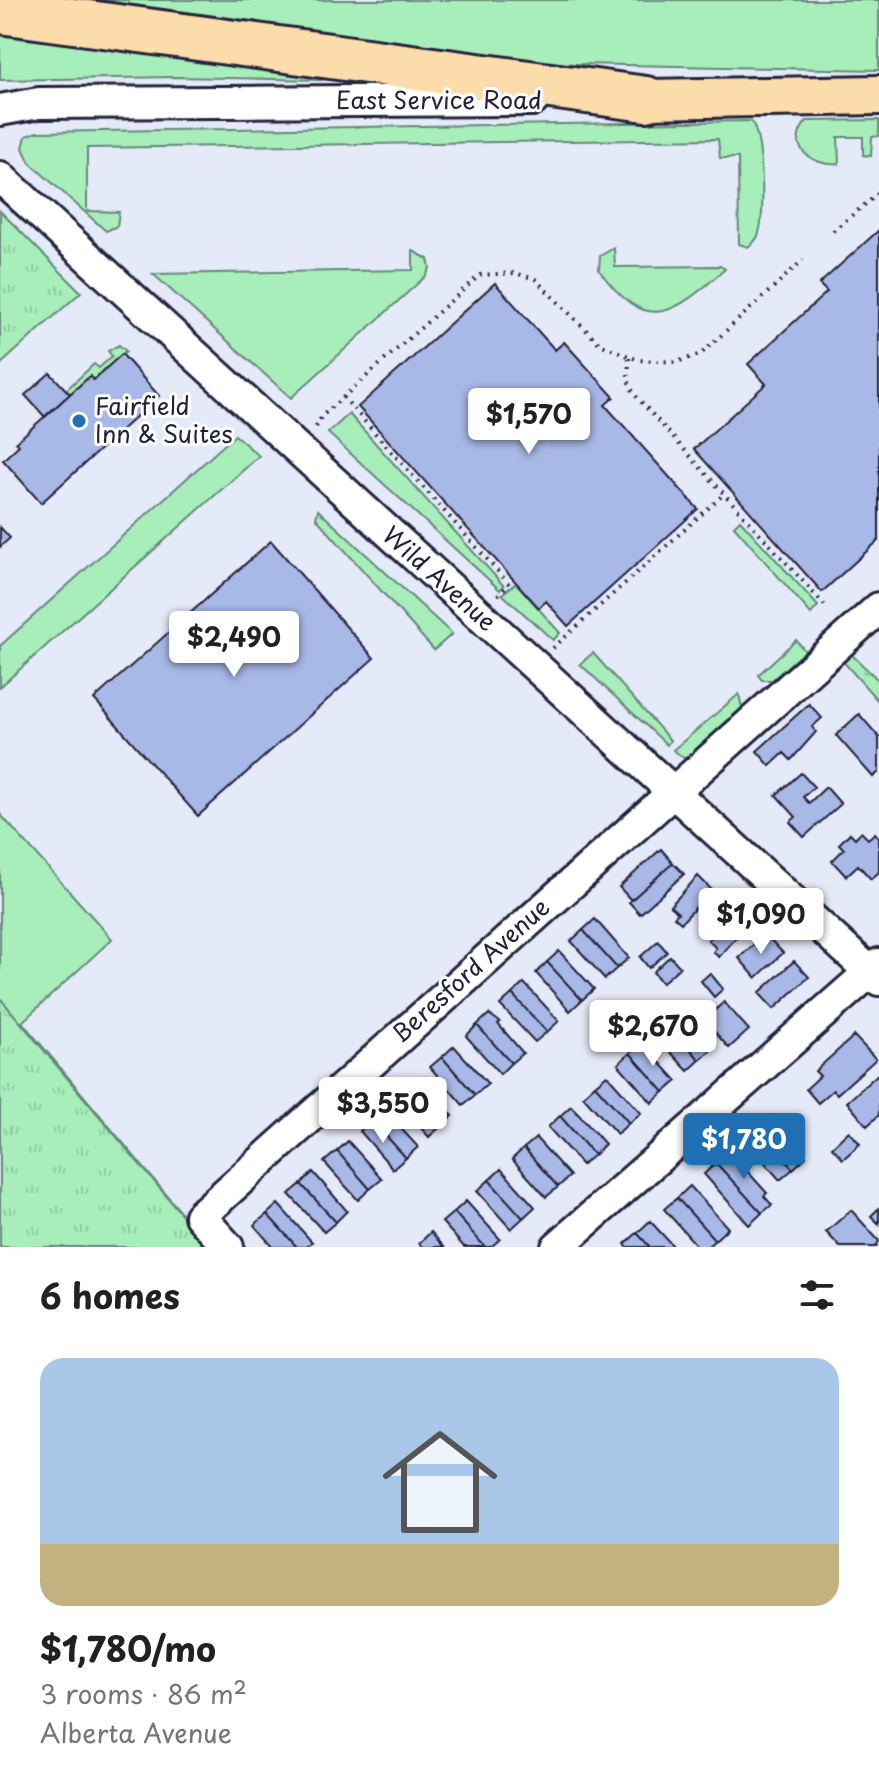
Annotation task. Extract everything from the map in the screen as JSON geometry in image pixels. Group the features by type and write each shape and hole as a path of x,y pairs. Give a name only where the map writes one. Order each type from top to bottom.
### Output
{"highway":[{"path":"0,11 646,99"}],"main road":[{"name":"East Service Road","path":"646,99 879,95"}],"street":[{"name":"East Service Road","path":"0,110 39,103 646,99"},
{"name":"Wild Avenue","path":"0,177 672,791 876,972"},
{"name":"Beresford Avenue","path":"228,1247 200,1216 879,608"},
{"path":"557,1247 876,972"}],"path":[{"path":"833,231 879,193"},
{"path":"316,427 322,416 475,278 489,273 515,273 535,279 584,332 629,358 677,362 701,354 803,260"},
{"path":"629,358 629,387 827,608"},
{"path":"343,397 509,584 497,597"},
{"path":"553,648 724,494"}],"green space":[{"path":"63,0 879,0 879,70 529,63"},
{"path":"0,31 321,71 322,80 174,77 0,80"},
{"path":"879,120 879,136 872,137 871,156 863,155 863,137 838,137 839,164 811,158 800,146 801,130 807,121"},
{"path":"751,121 760,158 762,209 758,235 748,247 739,244 738,158 720,158 718,139 87,148 87,211 119,212 117,226 106,231 30,163 23,148 26,136 37,132"},
{"path":"0,211 81,292 0,365"},
{"path":"614,248 615,267 720,266 725,269 674,307 660,312 646,311 631,304 616,291 599,270 600,256"},
{"path":"413,251 428,259 430,268 426,276 291,398 153,274 413,270"},
{"path":"119,345 126,351 93,380 89,377 70,394 66,390 94,364 99,368 112,356 108,351"},
{"path":"349,414 504,586 500,590 328,433"},
{"path":"235,435 259,456 0,687 0,646"},
{"path":"318,510 452,634 434,650 316,518"},
{"path":"740,520 818,606 811,614 734,526"},
{"path":"516,583 560,633 553,640 502,594"},
{"path":"796,640 805,651 772,680 762,680 758,675"},
{"path":"849,652 879,681 879,702 840,658"},
{"path":"593,653 670,740 667,745 580,664"},
{"path":"739,694 742,708 685,759 673,750"},
{"path":"0,814 112,939 22,1022 210,1247 0,1247"},
{"path":"0,998 184,1217 210,1247 0,1247"}],"building":[{"path":"879,230 879,540 822,592 694,449 766,384 748,364 827,292 819,284"},
{"path":"495,283 555,350 564,342 614,397 605,405 698,509 568,626 546,601 539,608 358,407"},
{"path":"122,354 159,396 41,503 3,460 19,445 16,442 90,376 93,380"},
{"path":"50,373 70,394 45,417 25,395"},
{"path":"0,527 10,538 0,547"},
{"path":"271,541 374,658 198,816 94,699"},
{"path":"809,704 822,718 812,727 816,732 791,760 784,753 770,766 757,751"},
{"path":"859,714 879,737 879,772 873,777 836,735"},
{"path":"801,773 814,787 803,797 809,803 826,787 841,804 804,837 790,822 796,817 776,795"},
{"path":"861,832 868,839 875,833 879,838 879,872 871,879 858,865 846,876 832,861 844,849 839,844 850,833 855,838"},
{"path":"661,849 673,863 631,900 619,887"},
{"path":"673,863 684,874 640,914 629,902"},
{"path":"698,876 712,890 681,923 674,917 678,913 670,906"},
{"path":"734,910 749,923 719,957 708,940"},
{"path":"595,919 629,958 617,968 583,930"},
{"path":"583,930 617,968 605,979 571,941"},
{"path":"765,934 783,953 756,978 739,958"},
{"path":"658,941 667,952 649,968 640,957"},
{"path":"559,951 594,989 582,1000 547,962"},
{"path":"670,956 680,967 662,983 653,972"},
{"path":"794,961 809,977 774,1009 759,993"},
{"path":"547,962 582,1000 570,1011 536,973"},
{"path":"710,973 723,989 714,997 701,981"},
{"path":"524,983 559,1021 547,1032 512,994"},
{"path":"512,994 547,1032 535,1042 500,1005"},
{"path":"724,1002 749,1030 729,1048 704,1020"},
{"path":"677,1011 712,1049 700,1060 665,1021"},
{"path":"489,1014 500,1022 498,1024 523,1053 511,1063 477,1025"},
{"path":"665,1021 700,1060 688,1071 653,1033"},
{"path":"477,1025 511,1063 500,1074 466,1036"},
{"path":"854,1036 876,1059 837,1094 833,1090 818,1103 806,1089 820,1076 815,1071"},
{"path":"642,1043 677,1081 664,1092 630,1053"},
{"path":"454,1046 488,1084 475,1095 442,1057"},
{"path":"630,1053 664,1092 652,1103 618,1064"},
{"path":"442,1057 475,1095 463,1105 430,1067"},
{"path":"879,1073 879,1115 867,1126 847,1102"},
{"path":"607,1075 641,1113 629,1123 595,1085"},
{"path":"419,1078 453,1116 441,1126 407,1088"},
{"path":"595,1085 629,1123 617,1134 583,1096"},
{"path":"407,1088 441,1126 429,1137 395,1099"},
{"path":"571,1106 605,1144 594,1155 560,1116"},
{"path":"384,1109 396,1118 393,1120 418,1147 406,1158 372,1120"},
{"path":"560,1116 594,1155 582,1165 548,1127"},
{"path":"769,1116 806,1157 793,1169 756,1127"},
{"path":"372,1120 406,1158 393,1169 360,1131"},
{"path":"756,1127 793,1169 780,1180 743,1138"},
{"path":"849,1131 860,1144 843,1159 832,1147"},
{"path":"536,1138 570,1176 558,1187 524,1148"},
{"path":"348,1141 382,1179 370,1189 337,1151"},
{"path":"524,1148 558,1187 546,1197 512,1159"},
{"path":"337,1151 370,1189 358,1200 324,1162"},
{"path":"729,1151 767,1193 764,1196 772,1205 762,1213 716,1163"},
{"path":"716,1163 762,1213 749,1225 704,1174"},
{"path":"501,1169 535,1207 523,1218 489,1180"},
{"path":"313,1172 347,1211 336,1222 301,1184"},
{"path":"489,1180 523,1218 511,1229 477,1191"},
{"path":"301,1184 336,1222 324,1232 289,1194"},
{"path":"690,1186 728,1228 715,1240 677,1198"},
{"path":"677,1198 715,1240 707,1247 698,1247 664,1209"},
{"path":"466,1201 500,1239 491,1247 485,1247 454,1212"},
{"path":"278,1204 312,1242 306,1247 297,1247 267,1214"},
{"path":"879,1208 879,1224 871,1216"},
{"path":"851,1210 879,1241 876,1247 840,1247 826,1232"},
{"path":"454,1212 485,1247 464,1247 442,1222"},
{"path":"267,1214 297,1247 273,1247 254,1225"},
{"path":"650,1221 674,1247 650,1247 637,1233"},
{"path":"431,1232 444,1247 422,1247 419,1243"},
{"path":"637,1233 650,1247 627,1247 625,1244"}],"place":[{"name":"Fairfield Inn & Suites","path":"79,421"}]}
